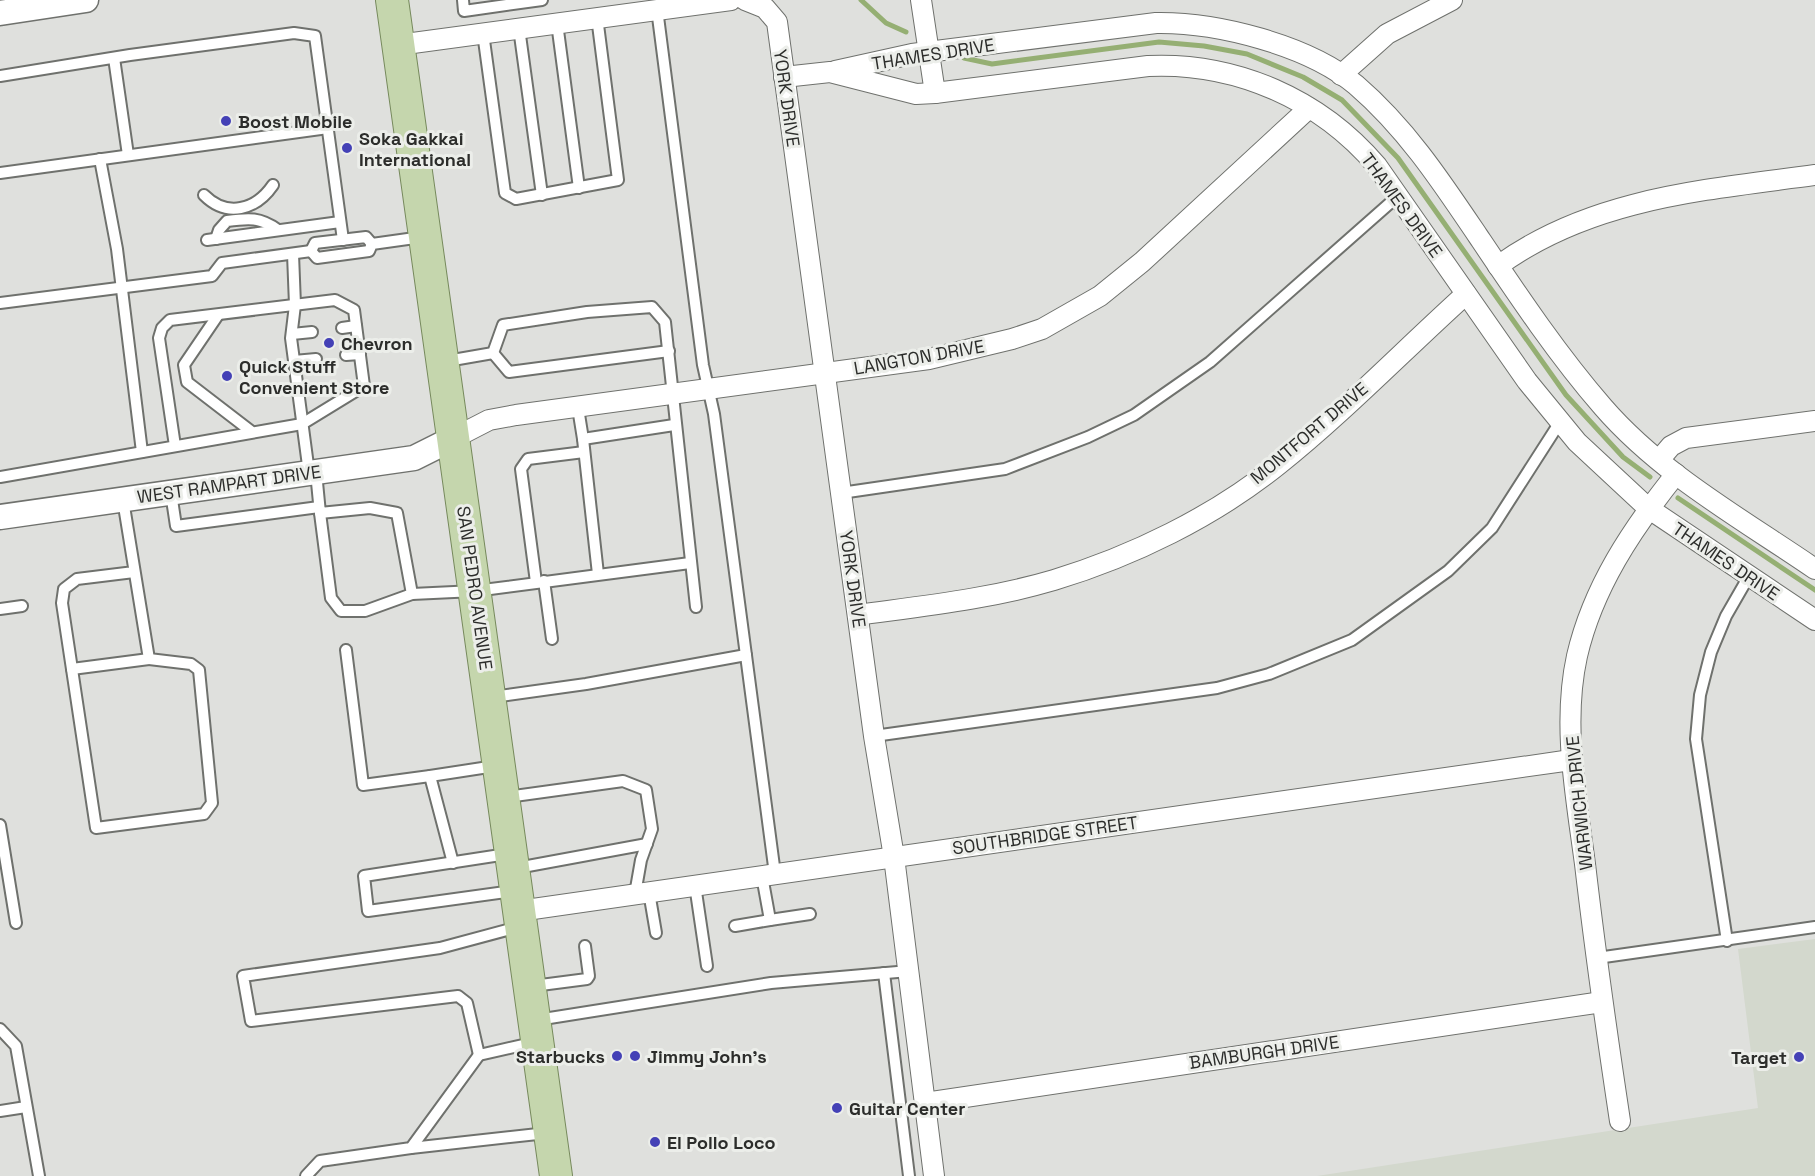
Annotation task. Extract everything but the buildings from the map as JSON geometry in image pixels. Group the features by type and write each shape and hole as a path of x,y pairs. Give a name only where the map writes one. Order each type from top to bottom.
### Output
{"main road":[{"name":"SAN PEDRO AVENUE","path":"392,0 556,1176"}],"street":[{"path":"0,13 86,0"},
{"path":"398,45 732,0"},
{"name":"YORK DRIVE","path":"745,0 765,8 777,22 874,736 894,856 934,1176"},
{"path":"921,0 934,93"},
{"path":"1341,75 1387,34 1452,0"},
{"name":"THAMES DRIVE","path":"784,77 830,72 928,52 1108,28 1178,24 1239,32 1310,58 1355,84 1403,130 1557,349 1604,408 1676,474 1815,569"},
{"name":"THAMES DRIVE","path":"830,72 916,94 1179,64 1247,78 1309,108 1333,122 1358,144 1398,196 1527,381 1598,464 1648,508 1815,620"},
{"name":"LANGTON DRIVE","path":"454,438 489,420 929,359 1042,329 1100,296 1142,262 1309,108"},
{"path":"1498,266 1550,235 1594,215 1640,201 1815,175"},
{"name":"MONTFORT DRIVE","path":"858,615 990,595 1053,580 1144,547 1183,527 1278,465 1466,294"},
{"path":"1659,460 1671,446 1686,438 1815,422"},
{"name":"WEST RAMPART DRIVE","path":"0,517 414,458 454,438"},
{"name":"WARWICH DRIVE","path":"1620,1121 1596,958 1571,760 1572,690 1577,657 1587,625 1614,562 1648,508 1676,474"},
{"name":"SOUTHBRIDGE STREET","path":"516,890 642,893 1571,760"},
{"name":"BAMBURGH DRIVE","path":"925,1103 1602,1002"}],"lane":[{"path":"463,0 464,11 542,0"},
{"path":"657,9 702,353 710,389 746,655 769,875 770,920"},
{"path":"483,33 505,193 516,199 618,180 597,17"},
{"path":"557,23 579,188"},
{"path":"519,28 542,195"},
{"path":"0,76 294,33 315,36 343,240"},
{"path":"114,58 128,155"},
{"path":"0,173 328,128"},
{"path":"100,159 105,199 110,208 142,452"},
{"path":"204,195 219,207 234,207 261,201 273,185"},
{"path":"841,493 1005,469 1059,449 1134,415 1210,362 1398,196"},
{"path":"278,230 255,218 227,220 212,239 340,222"},
{"path":"372,244 426,236"},
{"path":"311,251 315,243 366,237 372,244"},
{"path":"311,251 317,258 369,250 372,244"},
{"path":"0,303 212,276 222,263 311,251"},
{"path":"293,254 295,305 292,334 302,424 320,510 331,598 341,611 365,611 412,594 475,591 690,563"},
{"path":"0,477 302,424 364,386 354,310 335,300 170,320 162,328 159,338 175,446"},
{"path":"493,353 503,325 587,312 652,307 665,322 675,396 674,424 696,607"},
{"path":"218,315 184,365 187,382 252,432"},
{"path":"342,328 356,326"},
{"path":"292,334 312,332"},
{"path":"493,353 509,372 669,351"},
{"path":"443,362 493,353"},
{"path":"346,356 360,354"},
{"path":"294,361 316,359"},
{"path":"578,408 584,452 582,484 585,510 598,574"},
{"path":"874,736 1217,688 1269,674 1352,640 1449,571 1492,528 1560,422"},
{"path":"583,439 674,424"},
{"path":"552,639 521,469 528,459 584,452"},
{"path":"171,492 176,526 320,510 370,508 397,513 412,594"},
{"path":"122,499 149,659"},
{"path":"72,669 149,659 191,664 199,670 212,794 212,802 204,814 96,828 62,603 64,590 77,579 134,572"},
{"path":"1727,941 1696,739 1700,695 1711,652 1726,616 1749,576"},
{"path":"0,609 22,606"},
{"path":"346,650 363,786 499,765"},
{"path":"490,698 586,684 746,655"},
{"path":"430,776 453,863"},
{"path":"503,797 623,781 646,790 652,829 646,844 642,893 656,933"},
{"path":"0,825 16,923"},
{"path":"516,890 453,863 364,876 368,911 516,890 646,844"},
{"path":"695,885 707,966"},
{"path":"478,1055 467,1003 458,996 251,1021 243,976 440,948 516,890"},
{"path":"735,926 810,914"},
{"path":"1596,958 1815,927"},
{"path":"529,986 587,979 589,976 585,946"},
{"path":"411,1148 478,1055 536,1031 771,983 909,971"},
{"path":"884,973 909,1176"},
{"path":"0,1029 16,1047 39,1176"},
{"path":"0,1111 26,1107"},
{"path":"306,1176 320,1161 550,1132"}],"shaded area":[{"path":"1815,939 1815,1176 1317,1176 1758,1108 1738,949"}],"waterway":[{"path":"861,0 886,23 906,32"},
{"path":"964,58 992,64 1159,42 1204,46 1247,54 1303,77 1342,100 1398,158 1566,395 1623,457 1650,477"},
{"path":"1678,498 1815,590"}],"place":[{"name":"Boost Mobile","path":"226,121"},
{"name":"Soka Gakkai International","path":"347,148"},
{"name":"Chevron","path":"329,343"},
{"name":"Quick Stuff Convenient Store","path":"227,376"},
{"name":"Starbucks","path":"617,1056"},
{"name":"Jimmy John's","path":"635,1056"},
{"name":"Target","path":"1799,1057"},
{"name":"Guitar Center","path":"837,1108"},
{"name":"El Pollo Loco","path":"655,1142"}]}
